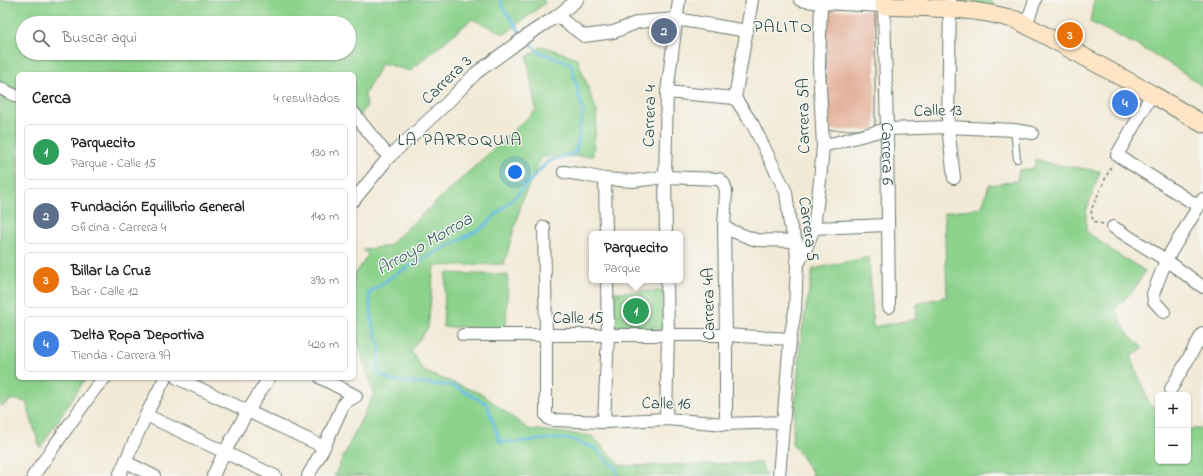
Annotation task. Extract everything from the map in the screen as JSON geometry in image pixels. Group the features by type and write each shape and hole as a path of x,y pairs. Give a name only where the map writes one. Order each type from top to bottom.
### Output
{"street":[{"name":"Carrera 3","path":"356,198 389,157 447,103 476,73 532,32 557,16 577,0"},
{"name":"Carrera 4","path":"666,231 665,177 667,92 679,0"},
{"path":"667,92 735,98 752,0"},
{"path":"800,0 821,3 950,4 1010,18 1026,25 1152,94 1203,124"},
{"path":"1026,25 1035,0"},
{"name":"Carrera 5A","path":"797,264 806,248 814,228 820,181 823,146 820,67 821,3"},
{"name":"Carrera 6","path":"884,3 889,307"},
{"path":"950,4 948,126 954,178"},
{"path":"557,16 584,36 614,32 638,22 676,18 747,31"},
{"path":"0,88 16,96"},
{"path":"1152,94 1117,155 1200,202 1166,260 1152,294 1154,301 1164,312"},
{"name":"Carrera 5","path":"735,98 753,125 786,192 790,225 796,241 797,264 795,311 790,339 779,476"},
{"path":"356,116 389,157"},
{"name":"Calle 13","path":"823,146 887,129 948,126 1014,130 1032,133"},
{"path":"564,172 605,179 633,180 665,177"},
{"name":"Carrera 4A","path":"665,177 719,179 724,184 726,191 724,228 726,424"},
{"path":"605,179 606,231"},
{"path":"814,228 887,225"},
{"path":"544,227 546,335"},
{"path":"1113,227 1166,260 1203,286"},
{"path":"724,228 756,240 796,241"},
{"path":"604,422 608,335 607,283"},
{"path":"666,420 668,335 667,283"},
{"name":"Calle 16","path":"546,335 546,415 554,420 604,422 666,420 726,424 783,422"},
{"name":"Calle 15","path":"463,336 726,335 790,339"},
{"path":"1171,389 1201,341"},
{"path":"33,476 96,387 103,380"},
{"path":"120,476 146,415 164,380"},
{"path":"181,380 324,447"},
{"path":"213,476 224,452 247,411 268,380"},
{"path":"308,476 324,447 344,403 356,396 325,380"},
{"path":"146,415 275,476"},
{"path":"126,462 154,476"}],"lane":[{"path":"1014,130 1017,159"}],"path":[{"path":"1113,227 1093,221 1091,210 1117,155"}],"green space":[{"path":"0,0 544,0 545,3 505,34 472,19 410,71 382,63 365,94 367,105 356,123 356,72 16,72 16,380 85,380 40,448 26,402 13,399 0,407"},
{"path":"956,0 990,0 996,7 956,2"},
{"path":"1094,0 1203,0 1203,87 1177,68 1090,22"},
{"path":"542,46 577,58 597,112 593,156 542,157 523,198 504,264 434,266 428,328 411,350 423,371 482,394 528,429 592,436 621,466 761,463 766,476 334,476 374,393 356,337 356,273 368,255 363,250 388,246 536,110 527,57"},
{"path":"1036,159 1051,164 1100,171 1086,212 1086,231 1114,252 1145,271 1134,289 1115,309 1127,333 1143,348 1131,356 1149,404 1155,409 1155,464 1191,464 1191,430 1203,428 1203,476 812,476 812,472 792,443 801,337 813,269 869,257 873,327 916,319 917,304 947,296 944,213 982,207 989,185 1017,181 1019,170 1034,168"},
{"path":"446,273 508,275 506,328 443,327"},
{"path":"662,291 663,330 609,331 609,292"}],"building":[{"path":"826,10 875,11 875,130 828,130"}],"waterway":[{"name":"Arroyo Morroa","path":"500,0 505,11 523,36"},
{"name":"Arroyo Morroa","path":"526,40 539,52 571,64 583,111 576,152 547,162 518,194 482,228 397,273 369,293 372,323 380,348 377,373 393,381 454,386 487,404 500,442 570,439 594,448 615,468 618,476"}],"place":[{"name":"Fundación Equilibrio General","path":"664,31"},
{"name":"Billar La Cruz","path":"1070,35"},
{"name":"Delta Ropa Deportiva","path":"1125,103"},
{"name":"Parquecito","path":"636,311"}],"district":[{"name":"PALITO","path":"783,28"},
{"name":"LA PARROQUIA","path":"460,141"}]}
